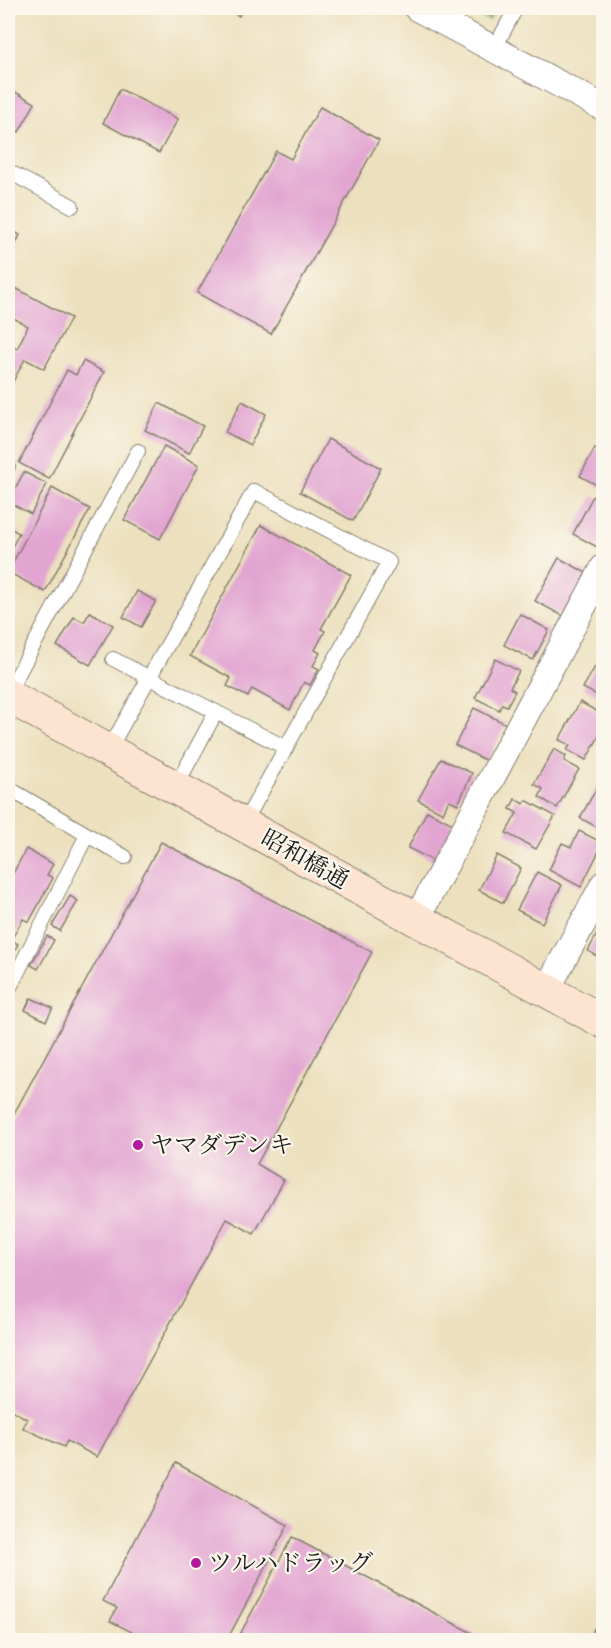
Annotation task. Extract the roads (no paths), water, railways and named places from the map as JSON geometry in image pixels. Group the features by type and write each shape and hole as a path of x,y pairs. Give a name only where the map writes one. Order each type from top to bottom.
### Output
{"street":[{"path":"417,8 603,108"},
{"path":"416,920 603,567"},
{"name":"昭和橋通","path":"8,695 603,1022"},
{"path":"546,991 603,884"}],"lane":[{"path":"494,49 516,8"},
{"path":"8,171 72,206"},
{"path":"8,695 138,451"},
{"path":"108,751 254,491 389,562 243,825"},
{"path":"113,659 286,748"},
{"path":"175,788 216,712"},
{"path":"8,788 126,857"},
{"path":"8,991 87,835"}],"place":[{"name":"ヤマダデンキ","path":"138,1145"},
{"name":"ツルハドラッグ","path":"196,1563"}]}
